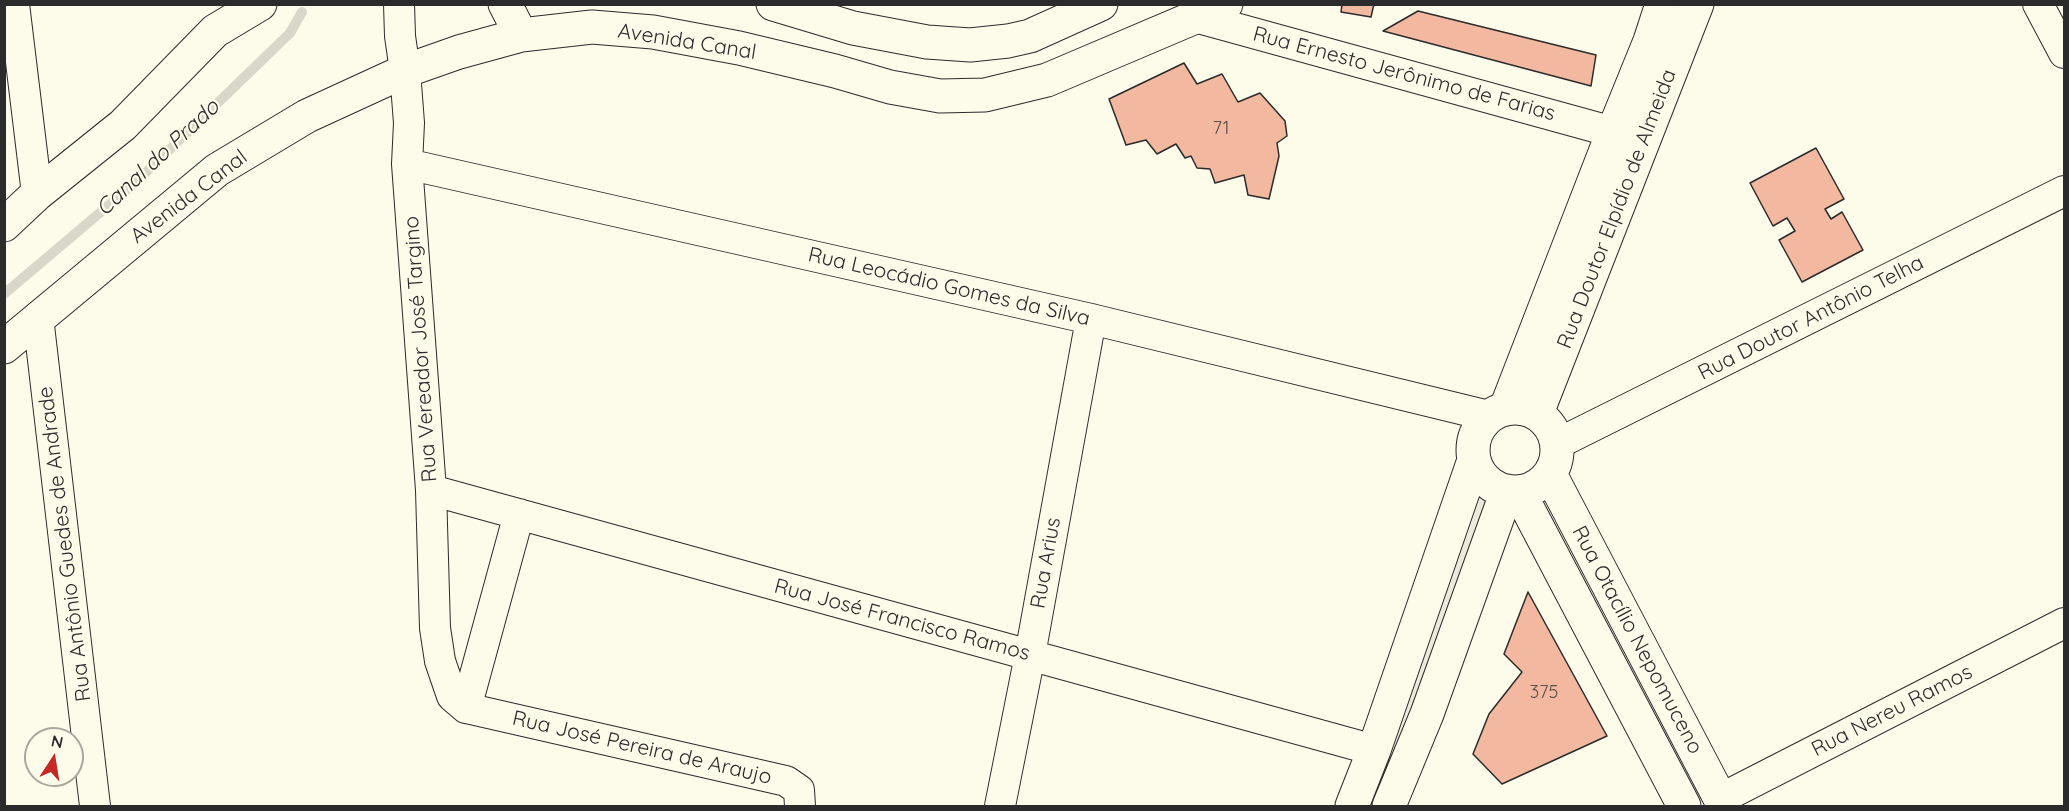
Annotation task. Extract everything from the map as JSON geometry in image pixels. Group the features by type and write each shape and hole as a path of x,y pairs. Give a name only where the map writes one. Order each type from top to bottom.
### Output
{"main road":[{"path":"4,225 38,194 123,125 221,18 260,4"},
{"path":"506,4 521,34"},
{"path":"773,4 853,28 927,42 970,45 1030,36 1101,4"},
{"name":"Avenida Canal","path":"4,347 218,170 307,116 405,71 521,34 592,27 653,32 739,48 891,87 940,96 985,95 1047,80 1226,4"},
{"name":"Rua Doutor Elpídio de Almeida","path":"1511,413 1612,132 1650,41 1662,4"},
{"name":"Rua Doutor Elpídio de Almeida","path":"1511,413 1697,4"},
{"path":"1511,413 1546,422 1554,432 1553,459 1541,483 1513,491 1497,488 1483,476 1474,459 1475,435 1481,425 1511,413"},
{"path":"1352,807 1374,750 1474,459"},
{"name":"Rua Otacílio Nepomuceno","path":"1553,459 1722,803"},
{"path":"1389,807 1513,491"},
{"name":"Rua Otacílio Nepomuceno","path":"1513,491 1684,807"}],"street":[{"path":"14,4 38,194"},
{"name":"Rua Vereador José Targino","path":"399,4 409,123 407,164 430,490 435,628 445,679 452,696 466,708"},
{"path":"2038,4 2064,53"},
{"name":"Rua Ernesto Jerônimo de Farias","path":"1195,17 1612,132"},
{"name":"Rua Leocádio Gomes da Silva","path":"407,164 1511,413"},
{"name":"Rua Doutor Antônio Telha","path":"1553,459 2064,191"},
{"name":"Rua Antônio Guedes de Andrade","path":"38,317 95,807"},
{"name":"Rua Arius","path":"1000,807 1091,319"},
{"name":"Rua José Francisco Ramos","path":"430,490 1374,750"},
{"path":"466,708 519,514"},
{"name":"Rua Nereu Ramos","path":"1722,803 2064,623"},
{"name":"Rua José Pereira de Araujo","path":"466,708 786,781 800,790 800,807"}],"shaded area":[{"path":"1474,483 1497,496 1379,806 1356,806"}],"building":[{"path":"1342,4 1374,4 1371,17 1341,12"},
{"path":"1418,11 1596,55 1591,86 1383,31"},
{"path":"1184,63 1197,84 1222,74 1238,102 1260,93 1285,121 1287,136 1277,143 1279,156 1269,199 1248,195 1244,175 1215,183 1210,169 1197,168 1191,156 1185,158 1176,144 1157,154 1146,140 1126,145 1109,99"},
{"path":"1816,148 1844,199 1825,209 1831,219 1842,212 1863,250 1802,282 1779,240 1795,231 1787,218 1773,226 1750,183"},
{"path":"1528,592 1607,736 1502,784 1473,754 1489,714 1522,672 1504,654"}],"waterway":[{"name":"Canal do Prado","path":"4,294 135,183 290,33 302,12"}]}
